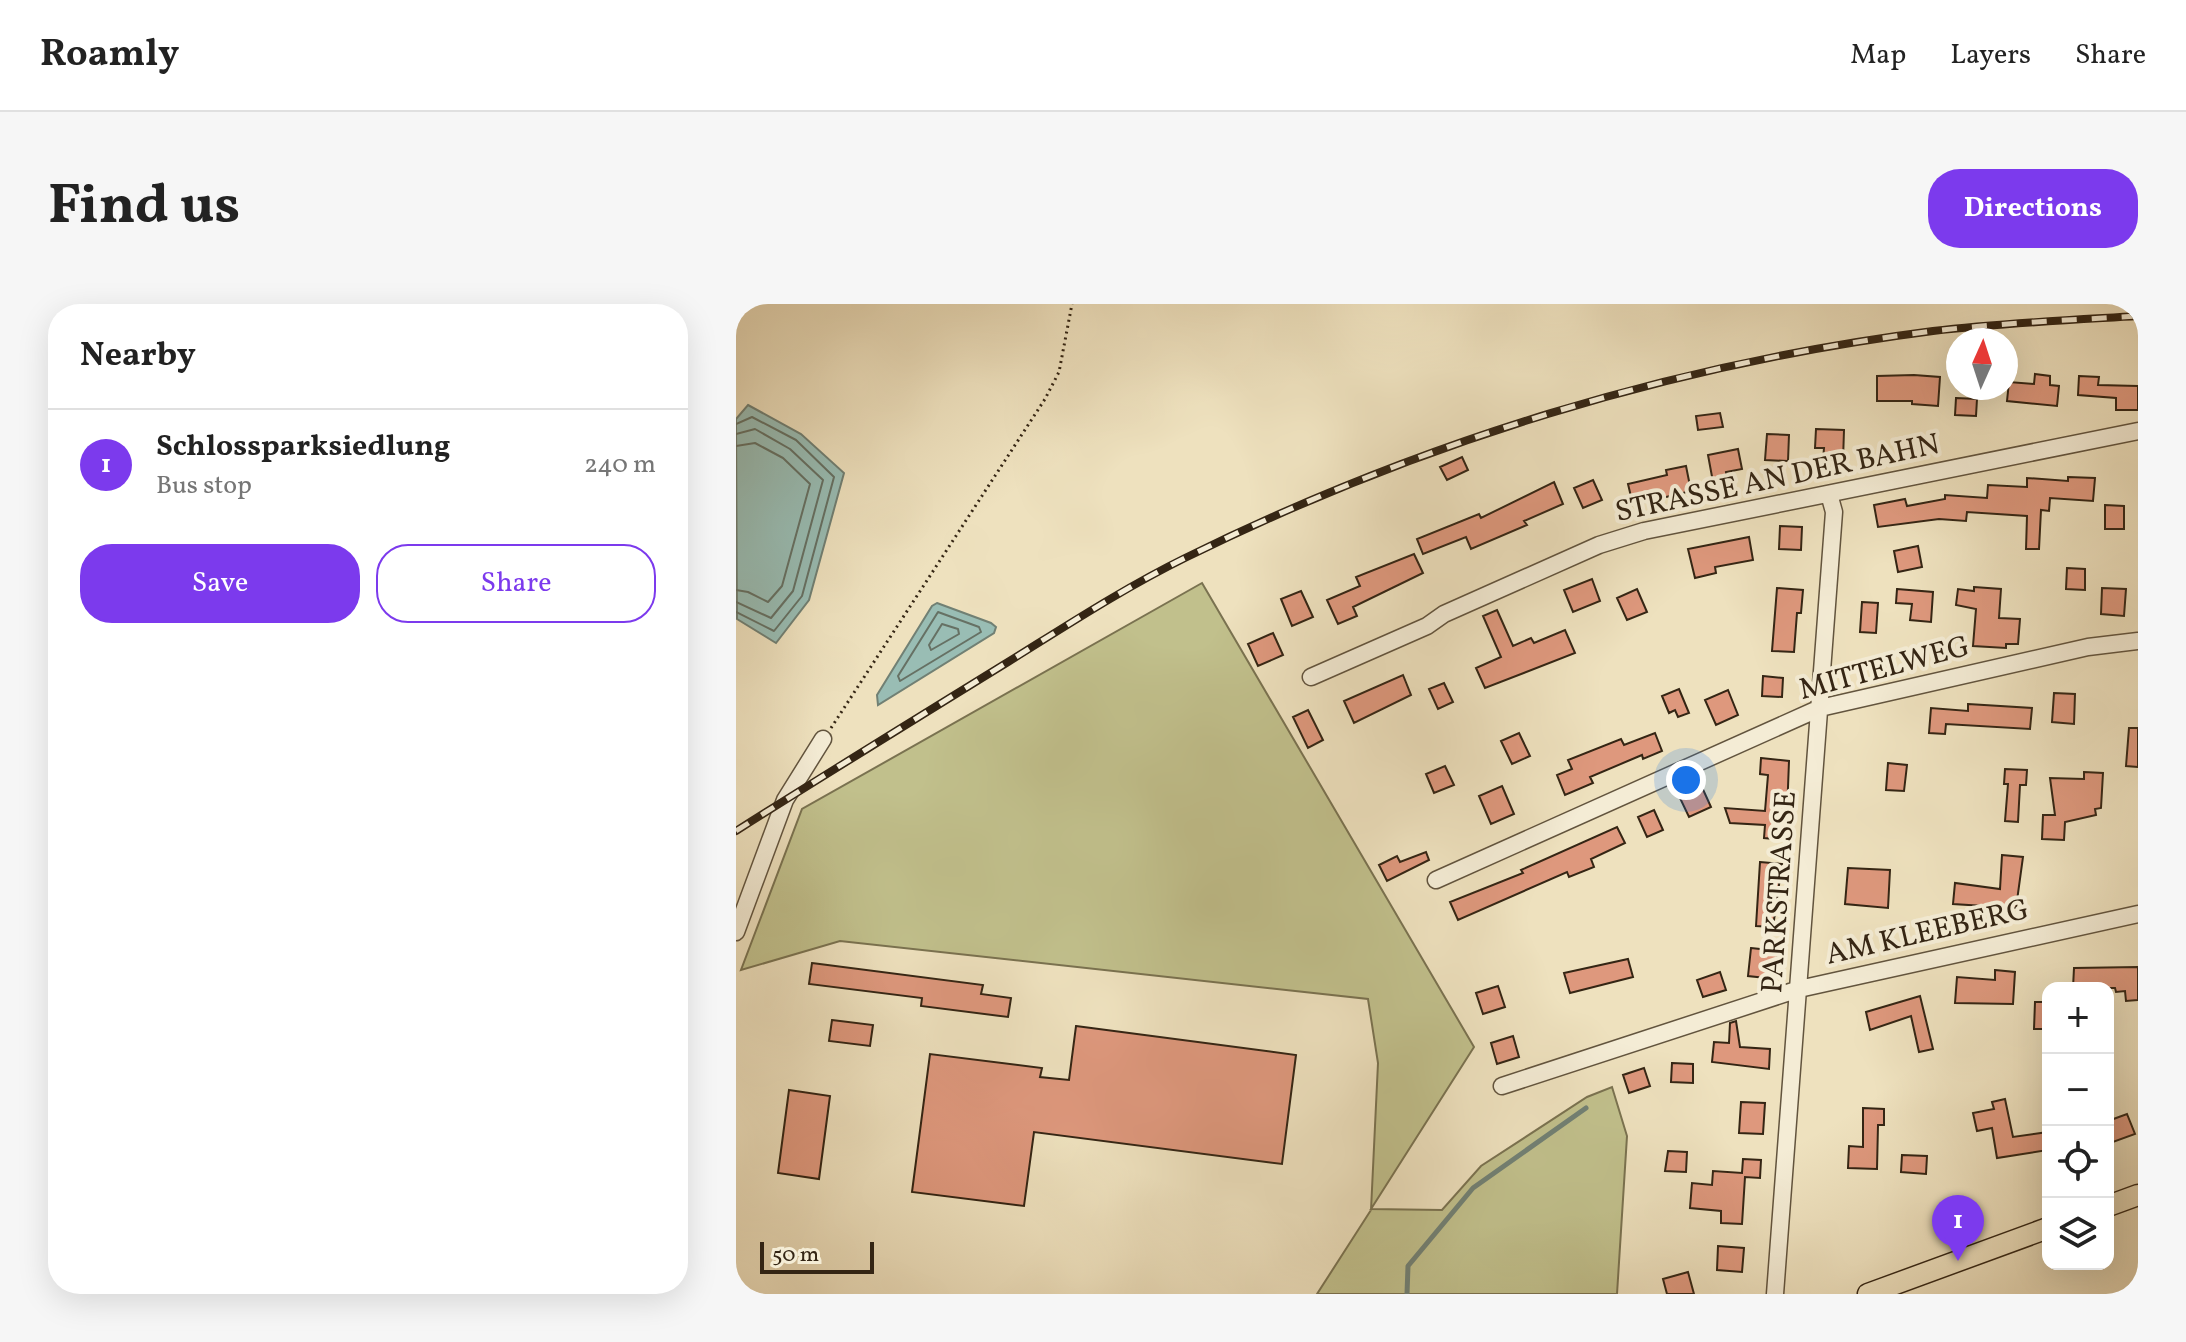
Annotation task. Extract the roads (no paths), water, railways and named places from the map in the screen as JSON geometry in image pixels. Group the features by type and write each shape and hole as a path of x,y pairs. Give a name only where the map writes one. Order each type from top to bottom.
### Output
{"main road":[{"path":"2114,1204 2138,1195"},
{"path":"1868,1294 2042,1230"}],"street":[{"name":"STRASSE AN DER BAHN","path":"1311,677 1599,545 1644,531 2138,431"},
{"name":"PARKSTRASSE","path":"1775,1294 1834,512 1829,494"},
{"name":"MITTELWEG","path":"1436,880 1820,708 2088,647 2138,641"},
{"path":"736,932 785,800 823,739"},
{"name":"AM KLEEBERG","path":"1502,1086 1799,989 2138,914"}],"water":[{"path":"748,405 801,434 844,473 809,600 776,643 737,619 736,419"},
{"path":"937,603 991,623 996,627 994,633 878,705 877,695 932,606"}],"waterway":[{"path":"1407,1294 1408,1266 1473,1188 1586,1108"}],"railway":[{"path":"736,831 1073,621 1162,570 1274,516 1456,444 1644,387 1836,345 1959,328 2138,316"}],"place":[{"name":"Schlossparksiedlung","path":"1958,1261"}]}
